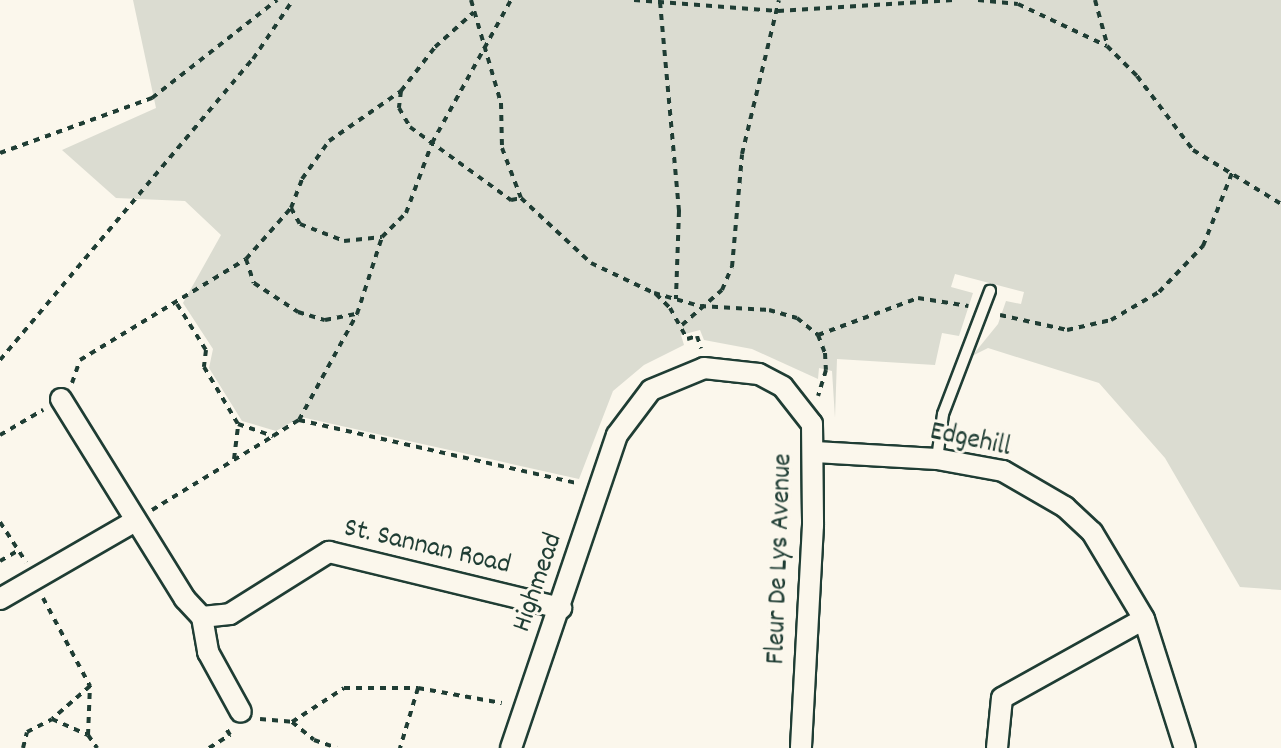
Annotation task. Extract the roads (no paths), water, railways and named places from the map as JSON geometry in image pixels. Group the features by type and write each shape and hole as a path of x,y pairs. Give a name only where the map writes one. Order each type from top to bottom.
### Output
{"street":[{"name":"Fleur De Lys Avenue","path":"617,435 651,390 704,368 759,374 783,387 812,424 815,452 801,748"},
{"path":"61,397 135,521 185,599 202,617 208,652 241,712"},
{"name":"Highmead","path":"511,748 561,608 617,435"},
{"name":"Edgehill","path":"815,452 937,459 1003,471 1065,507 1092,532 1144,619 1185,748"},
{"path":"0,599 31,574 135,521"},
{"name":"St. Sannan Road","path":"202,617 230,614 329,552 561,608"},
{"path":"997,748 1002,698 1144,619"}],"lane":[{"path":"937,459 943,414 985,311 990,291"}]}
